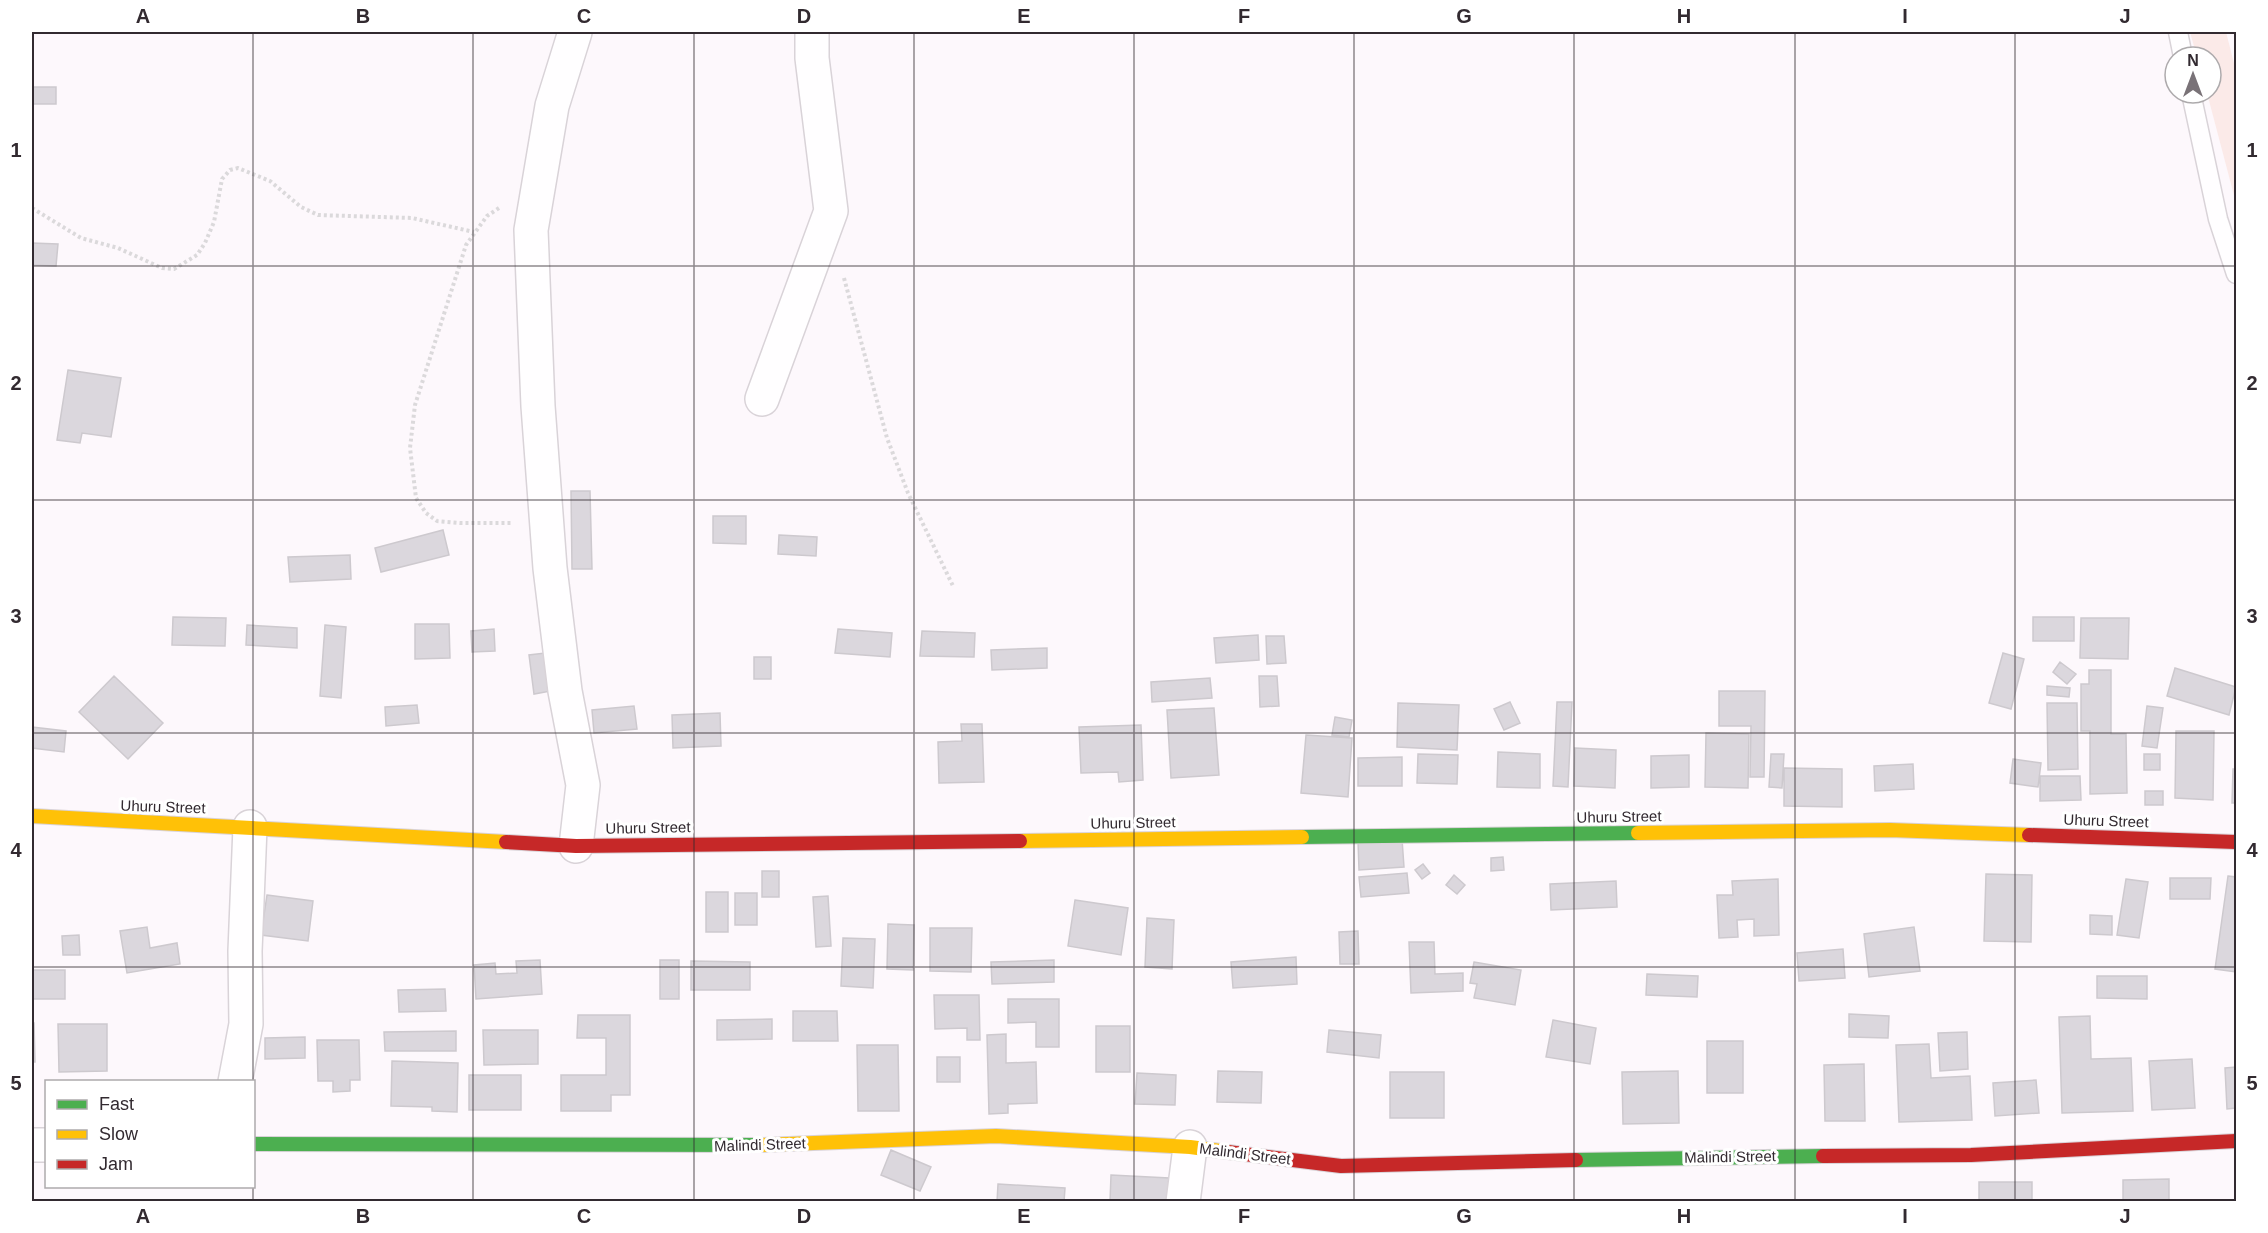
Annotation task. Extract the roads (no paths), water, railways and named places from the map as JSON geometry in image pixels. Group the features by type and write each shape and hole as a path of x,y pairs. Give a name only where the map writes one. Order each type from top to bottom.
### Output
{"street":[{"path":"575,32 552,106 531,230 538,406 547,525 565,691 583,785 576,846"},
{"path":"762,399 831,211 812,58 812,32"},
{"name":"Uhuru Street","path":"32,816 576,846 1890,831 2236,842"},
{"path":"235,1080 246,1024 245,951 250,827"},
{"name":"Malindi Street","path":"255,1144 710,1147 996,1136 1190,1147 1341,1166 1717,1157 1971,1155 2236,1141"},
{"path":"1183,1202 1190,1147"}],"lane":[{"path":"2193,105 2217,219 2236,274"}]}
